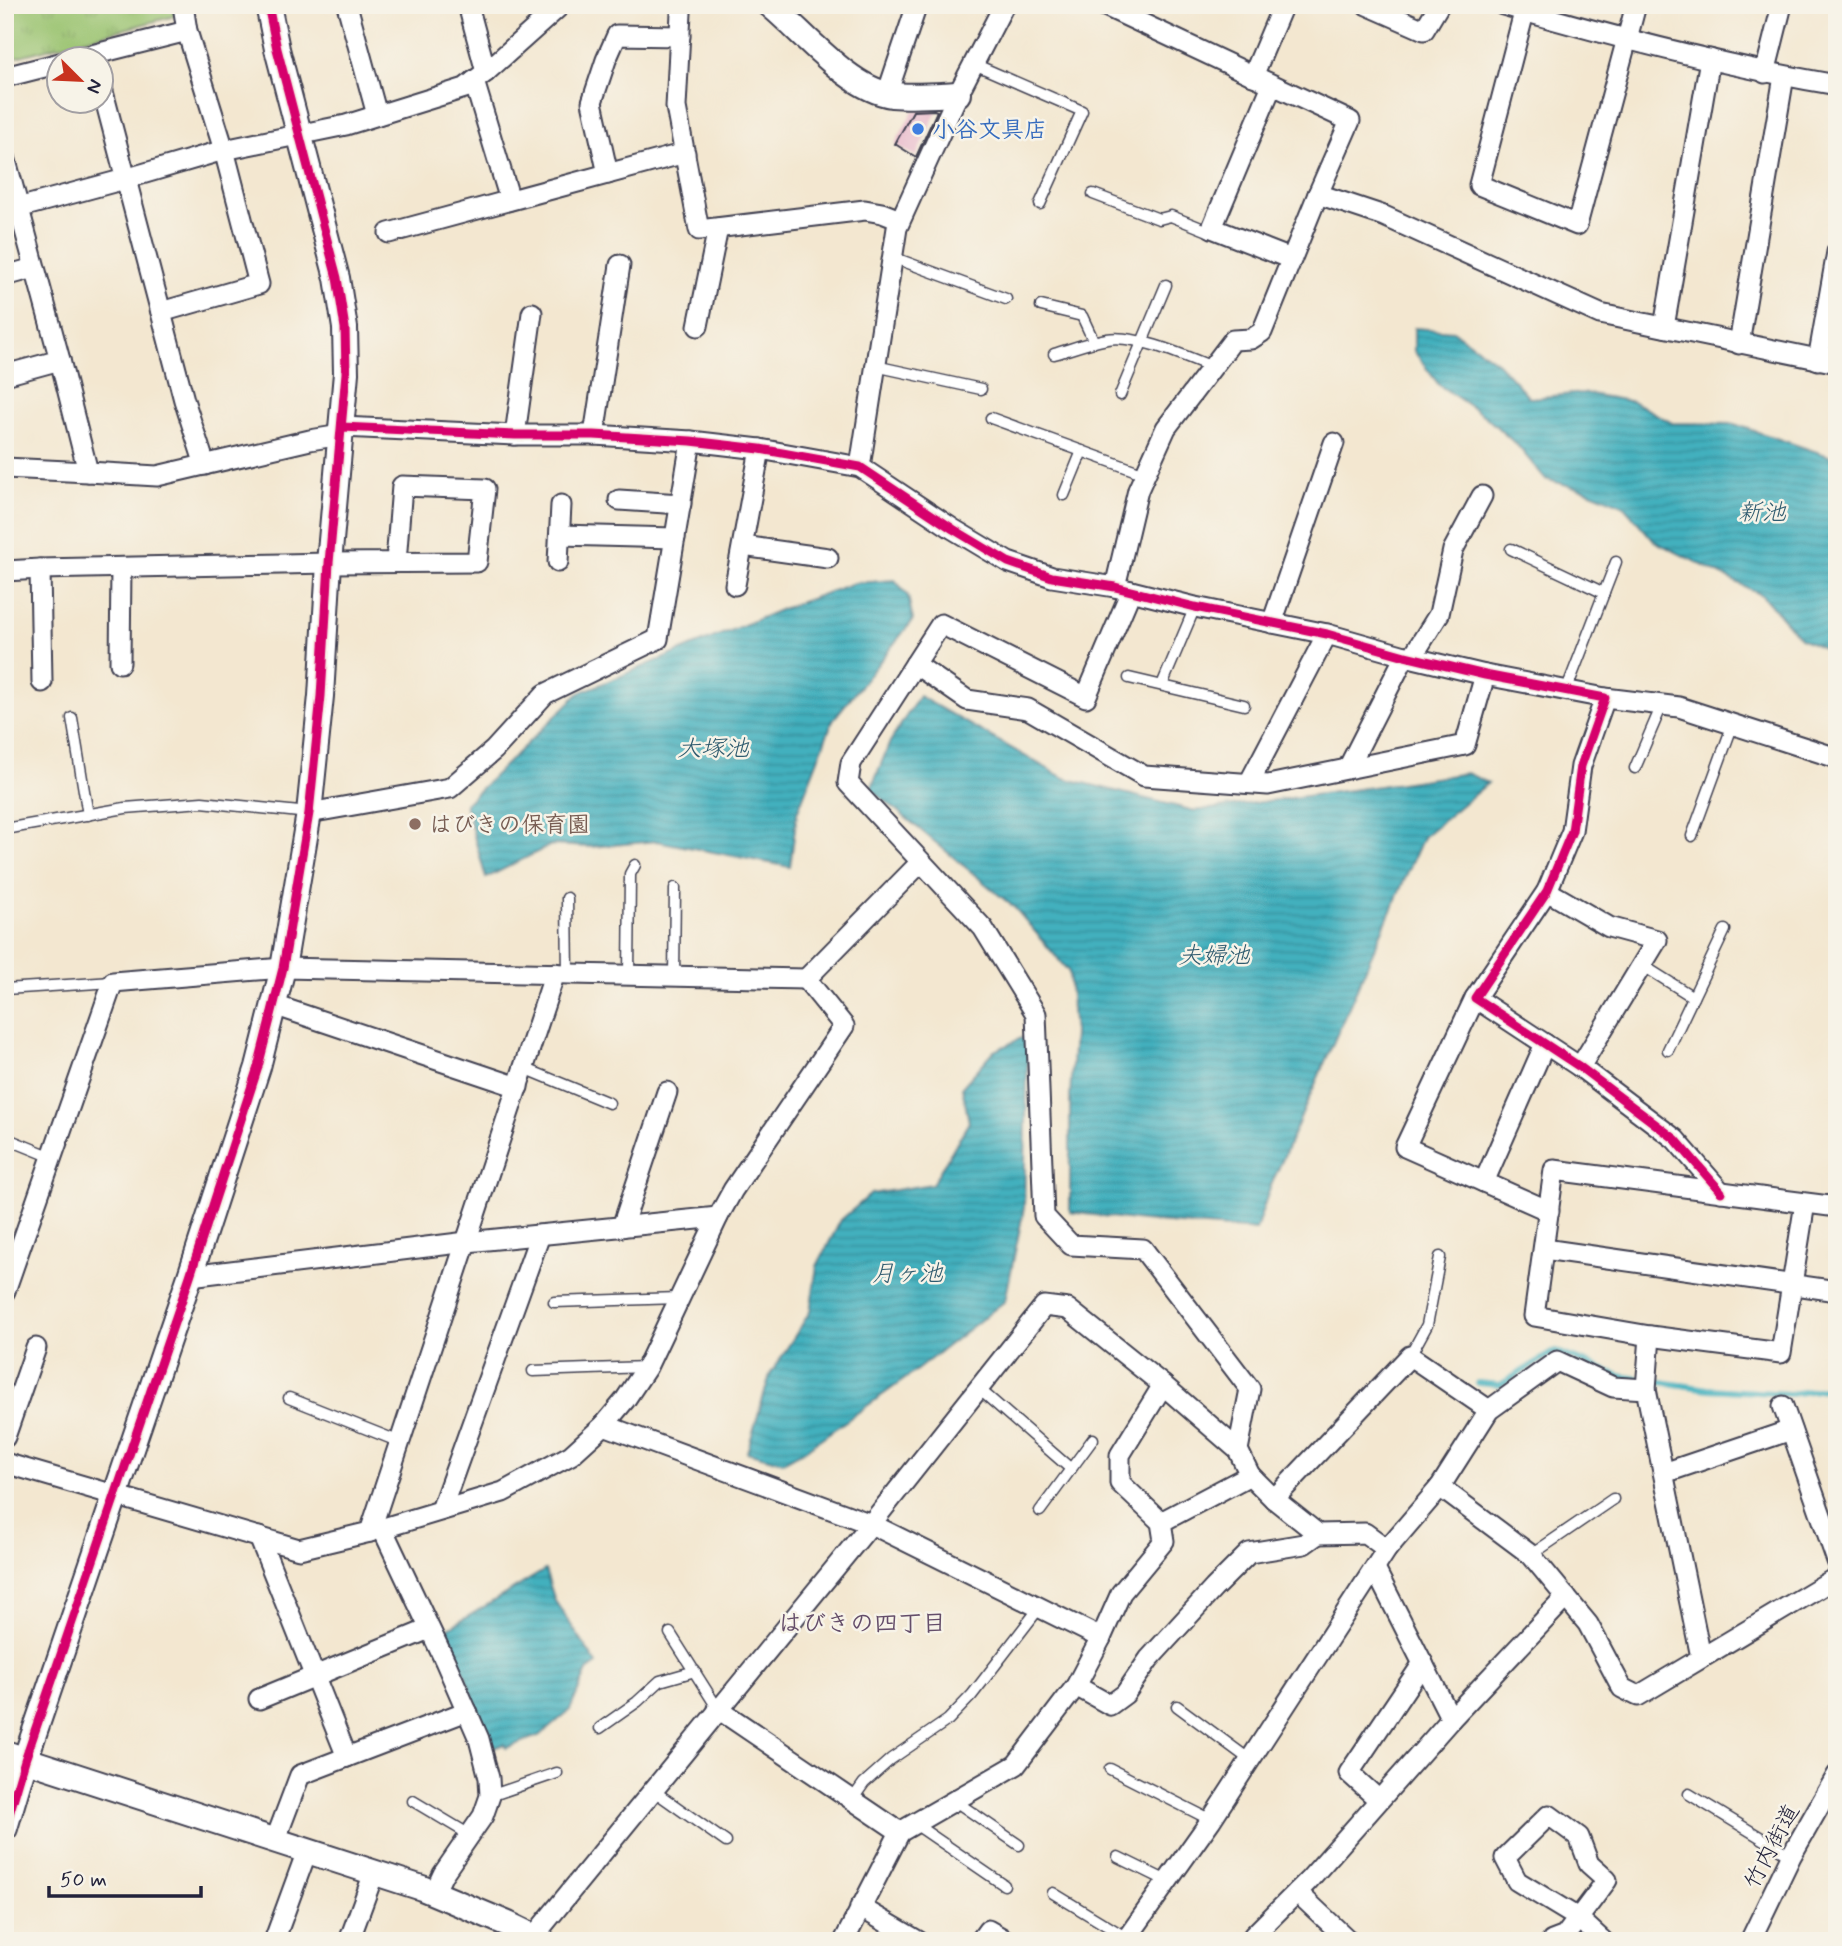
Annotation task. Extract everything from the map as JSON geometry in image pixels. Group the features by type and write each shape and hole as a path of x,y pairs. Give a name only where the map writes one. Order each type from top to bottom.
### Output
{"street":[{"path":"160,313 259,284 224,150 187,31 183,5"},
{"path":"5,1828 15,1757 115,1495 258,1067 284,968 309,813 321,696 346,373 345,328 337,278 268,5"},
{"path":"347,5 377,115"},
{"path":"468,5 480,77 510,200"},
{"path":"18,208 224,150 346,125 465,88 561,5"},
{"path":"770,5 863,85 887,94 958,94"},
{"path":"887,94 917,5"},
{"path":"860,467 897,228 958,94 1004,5"},
{"path":"1103,5 1350,121 1262,332 1251,339 1233,340 1166,428 1138,490 1123,589 1086,697 941,624 851,763 848,783 983,928 1036,1014 1044,1216 1071,1245 1143,1249 1159,1268 1250,1389 1238,1450"},
{"path":"1253,76 1283,5"},
{"path":"1367,5 1424,30 1439,5"},
{"path":"1503,5 1526,8 1627,39 1710,59 1837,85"},
{"path":"1526,8 1479,185 1577,225 1636,5"},
{"path":"1739,344 1782,5"},
{"path":"681,13 676,107 699,230 865,210 900,220"},
{"path":"116,51 187,31"},
{"path":"608,174 592,102 617,35 680,36"},
{"path":"1664,327 1710,59"},
{"path":"5,77 46,67"},
{"path":"1272,85 1212,228 1291,260"},
{"path":"109,116 160,313 205,465"},
{"path":"389,233 685,153"},
{"path":"7,169 88,472"},
{"path":"1318,194 1384,216 1600,314 1827,361 1837,252"},
{"path":"698,326 718,228"},
{"path":"594,435 620,265"},
{"path":"5,276 34,268"},
{"path":"515,435 531,313"},
{"path":"5,375 60,360"},
{"path":"5,468 157,476 341,431 594,435 691,441 760,449 860,467 1008,562 1052,577 1123,589 1327,634 1485,675 1605,698 1679,706 1837,758"},
{"path":"309,813 450,788 494,750 544,694 658,639 691,441"},
{"path":"1272,622 1334,443"},
{"path":"735,585 760,449"},
{"path":"5,572 40,569 477,562 485,489 402,486 396,562"},
{"path":"1348,768 1409,656 1440,614 1453,550 1482,496"},
{"path":"619,499 681,504"},
{"path":"558,562 561,505"},
{"path":"560,535 675,538"},
{"path":"743,546 828,558"},
{"path":"120,663 121,568"},
{"path":"40,569 42,682"},
{"path":"1249,783 1327,634"},
{"path":"915,664 967,700 1028,709 1144,776 1268,785 1465,745 1485,675"},
{"path":"1549,1211 1405,1147 1475,998 1547,891 1572,831 1581,766 1605,698"},
{"path":"5,1291 113,982 284,968 806,979 921,862"},
{"path":"1547,891 1609,928 1657,940 1580,1067"},
{"path":"434,1893 443,1874 483,1816 490,1796 489,1778 479,1739 467,1711 429,1629 376,1530 400,1441 521,1077 561,974"},
{"path":"5,1463 299,1549 376,1530 503,1492 571,1455 604,1425 647,1367 733,1190 844,1026 806,979"},
{"path":"1475,998 1580,1067 1675,1139 1721,1192"},
{"path":"274,1004 521,1077"},
{"path":"1484,1182 1545,1045"},
{"path":"622,1227 667,1092"},
{"path":"1805,1203 1782,1353 1650,1336 1534,1316 1554,1170 1837,1207"},
{"path":"190,1276 467,1242 718,1217"},
{"path":"441,1510 540,1235"},
{"path":"1544,1249 1837,1291"},
{"path":"15,1757 434,1893 536,1939 1044,1306 1068,1309 1163,1385 1238,1450 1250,1475 1274,1499 1318,1534"},
{"path":"1650,1336 1646,1389 1701,1657"},
{"path":"5,1437 36,1348"},
{"path":"1274,1499 1410,1356 1489,1410"},
{"path":"1126,1939 1211,1820 1387,1549 1440,1487 1489,1410 1557,1362 1613,1387 1646,1389"},
{"path":"844,1941 860,1907 908,1828 1016,1765 1076,1686 1121,1593 1164,1541 1161,1522 1120,1483 1120,1455 1163,1385"},
{"path":"1783,1406 1837,1561"},
{"path":"604,1425 871,1524 1101,1637"},
{"path":"1664,1474 1791,1430"},
{"path":"1161,1522 1250,1475"},
{"path":"1440,1487 1531,1555 1588,1624 1622,1688 1637,1696 1837,1577"},
{"path":"1076,1686 1110,1705 1125,1694 1149,1659 1249,1553 1304,1544 1318,1534 1365,1533 1387,1549"},
{"path":"259,1537 347,1757"},
{"path":"1375,1569 1451,1719"},
{"path":"1257,1941 1253,1936 1297,1892 1451,1719 1566,1597"},
{"path":"259,1699 429,1629"},
{"path":"1379,1800 1349,1773 1423,1663"},
{"path":"719,1709 852,1800 908,1828"},
{"path":"275,1841 300,1775 467,1711"},
{"name":"竹内街道","path":"1750,1941 1791,1856 1837,1775"},
{"path":"1552,1941 1565,1936 1578,1918 1607,1880 1589,1864 1579,1837 1549,1815 1505,1858 1517,1881 1578,1918 1603,1941"},
{"path":"274,1941 307,1851"},
{"path":"349,1941 374,1873"},
{"path":"1297,1892 1349,1941"},
{"path":"860,1907 918,1941"},
{"path":"980,1941 988,1930 1007,1941"}],"lane":[{"path":"974,64 1082,111 1040,204"},
{"path":"1093,194 1158,219 1171,216 1211,232 1212,228"},
{"path":"892,257 1006,299"},
{"path":"1120,395 1166,285"},
{"path":"1041,306 1082,316 1094,342"},
{"path":"1054,354 1109,338 1160,347 1212,367"},
{"path":"875,366 981,389"},
{"path":"991,418 1145,474"},
{"path":"1064,495 1082,451"},
{"path":"1511,549 1604,593"},
{"path":"1566,691 1616,562"},
{"path":"1162,685 1195,607"},
{"path":"1129,678 1244,705"},
{"path":"1635,768 1662,705"},
{"path":"72,718 88,815"},
{"path":"1692,836 1733,724"},
{"path":"5,829 125,808 202,802 309,813"},
{"path":"629,976 630,874 635,865"},
{"path":"674,977 675,888"},
{"path":"561,974 567,898"},
{"path":"1668,1051 1725,930"},
{"path":"1643,965 1693,997"},
{"path":"5,989 113,982"},
{"path":"521,1077 609,1102"},
{"path":"5,1138 51,1157"},
{"path":"1410,1356 1427,1325 1440,1257"},
{"path":"554,1302 680,1298"},
{"path":"533,1371 647,1367"},
{"path":"978,1388 1071,1469"},
{"path":"289,1398 400,1441"},
{"path":"1040,1511 1093,1439"},
{"path":"1531,1555 1613,1499"},
{"path":"852,1800 864,1783 891,1759 948,1720 972,1695 1040,1607"},
{"path":"670,1633 719,1709"},
{"path":"600,1728 637,1702 660,1681 695,1671"},
{"path":"1177,1706 1250,1759"},
{"path":"1110,1769 1211,1820"},
{"path":"490,1796 557,1773"},
{"path":"654,1791 726,1842"},
{"path":"1689,1794 1791,1856"},
{"path":"413,1801 470,1835"},
{"path":"955,1801 1019,1845"},
{"path":"908,1828 1004,1885"},
{"path":"1118,1857 1167,1881"},
{"path":"1053,1893 1126,1939"}],"green space":[{"path":"5,5 173,5 175,16 59,46 46,46 46,49 5,60"}],"water":[{"name":"新池","path":"1414,328 1453,331 1498,363 1530,398 1585,393 1634,402 1672,423 1734,424 1832,457 1837,472 1837,654 1800,638 1762,595 1654,541 1623,505 1586,490 1545,479 1518,446 1486,417 1439,385 1414,351"},
{"name":"大塚池","path":"895,580 908,596 913,620 833,720 797,813 790,867 657,841 590,847 551,845 486,878 465,804 579,693 785,608 854,583"},
{"name":"夫婦池","path":"919,696 1064,778 1195,811 1467,773 1488,783 1423,837 1269,1190 1256,1230 1070,1212 1070,1096 1074,1034 1069,972 1016,909 871,789 890,742"},
{"name":"月ヶ池","path":"1028,1035 1024,1208 1005,1301 905,1379 805,1450 783,1462 747,1452 770,1375 810,1312 817,1266 841,1220 871,1194 932,1184 969,1122 962,1087 994,1051"},
{"path":"545,1570 555,1601 597,1664 587,1671 570,1710 541,1735 506,1748 504,1744 489,1750 465,1674 444,1631"}],"building":[{"name":"小谷文具店","path":"913,111 937,111 916,157 895,144"}],"waterway":[{"path":"1478,1383 1500,1385 1555,1351 1620,1376 1708,1389 1790,1394 1837,1387"}],"cycle path":[{"path":"5,1828 25,1760 190,1276 258,1067 283,968 309,813 321,696 329,563 346,373 345,328 337,278 268,5"},
{"path":"342,427 515,435 594,435 691,441 760,449 860,467 1008,562 1052,577 1115,587 1195,607 1327,634 1485,675 1605,698 1581,766 1572,831 1547,891 1475,998 1580,1067 1675,1139 1721,1192"}],"place":[{"name":"小谷文具店","path":"918,129"},
{"name":"はびきの保育園","path":"415,824"}],"district":[{"name":"はびきの四丁目","path":"862,1623"}]}
